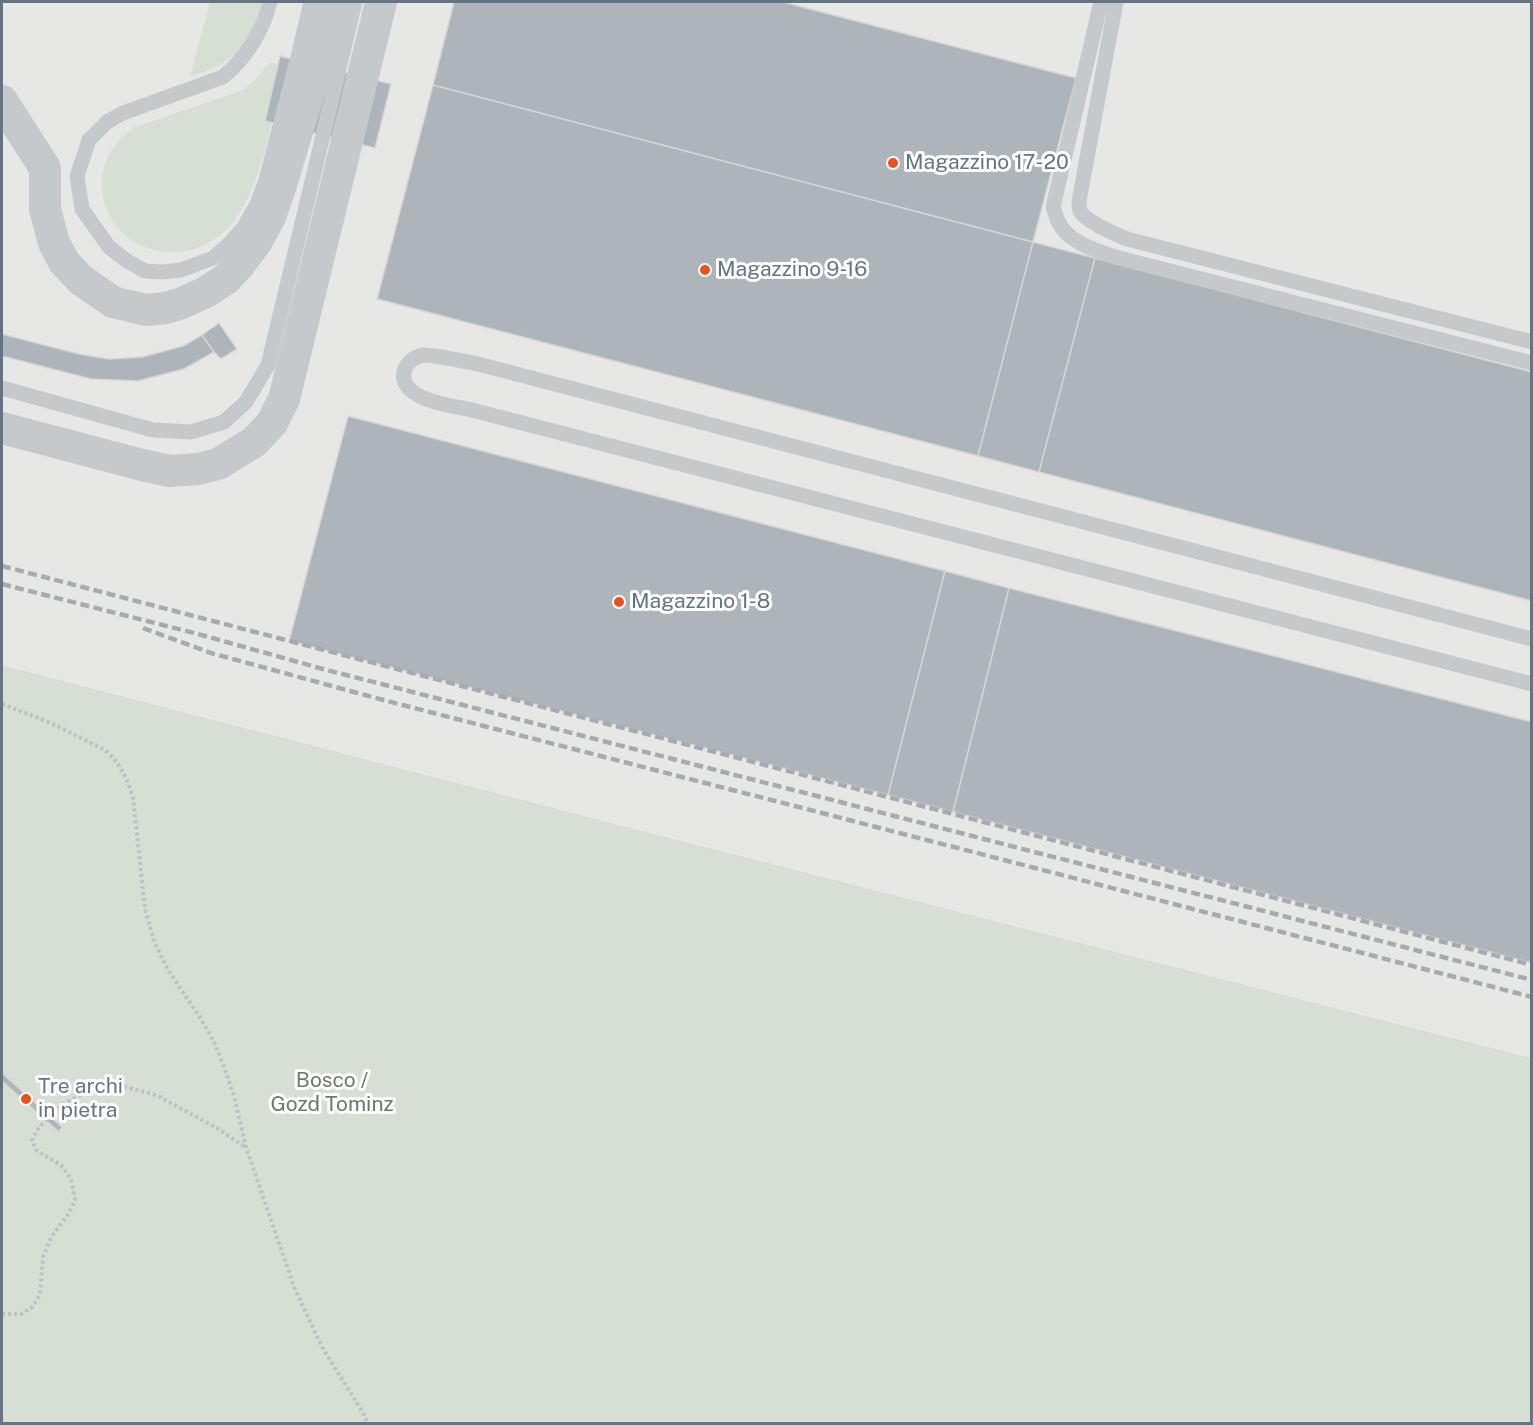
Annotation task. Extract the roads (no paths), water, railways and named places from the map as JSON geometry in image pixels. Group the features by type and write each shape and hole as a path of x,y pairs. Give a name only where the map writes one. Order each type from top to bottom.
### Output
{"street":[{"path":"2,100 45,168 45,209 54,243 64,262 81,280 113,302 146,310 165,308 206,291 226,279 257,241 270,217 281,185 314,76 333,2"},
{"path":"2,428 170,471 198,469 218,464 254,442 272,423 284,399 381,2"}],"lane":[{"path":"270,2 263,22 246,53 223,77 123,113 107,122 88,140 77,176 82,208 108,247 127,261 146,270 162,272 181,270 213,258 244,227 257,204 266,180 311,2"},
{"path":"2,388 153,430 191,432 224,422 246,402 268,365 355,2"},
{"path":"1101,2 1053,207 1059,223 1070,237 1115,257 1532,363"},
{"path":"1116,2 1078,201 1080,212 1106,230 1127,239 1532,342"},
{"path":"1532,639 478,364 423,355 410,361 404,371 407,388 438,404 468,409 1532,684"}],"railway":[{"path":"2,566 1532,965"},
{"path":"2,584 198,634 323,669 1532,980"},
{"path":"143,628 211,653 387,701 1532,997"}],"place":[{"name":"Magazzino 17-20","path":"893,163"},
{"name":"Magazzino 9-16","path":"705,270"},
{"name":"Magazzino 1-8","path":"619,602"},
{"name":"Tre archi in pietra","path":"26,1099"}],"park label":[{"name":"Bosco / Gozd Tominz","path":"332,1093"}]}
